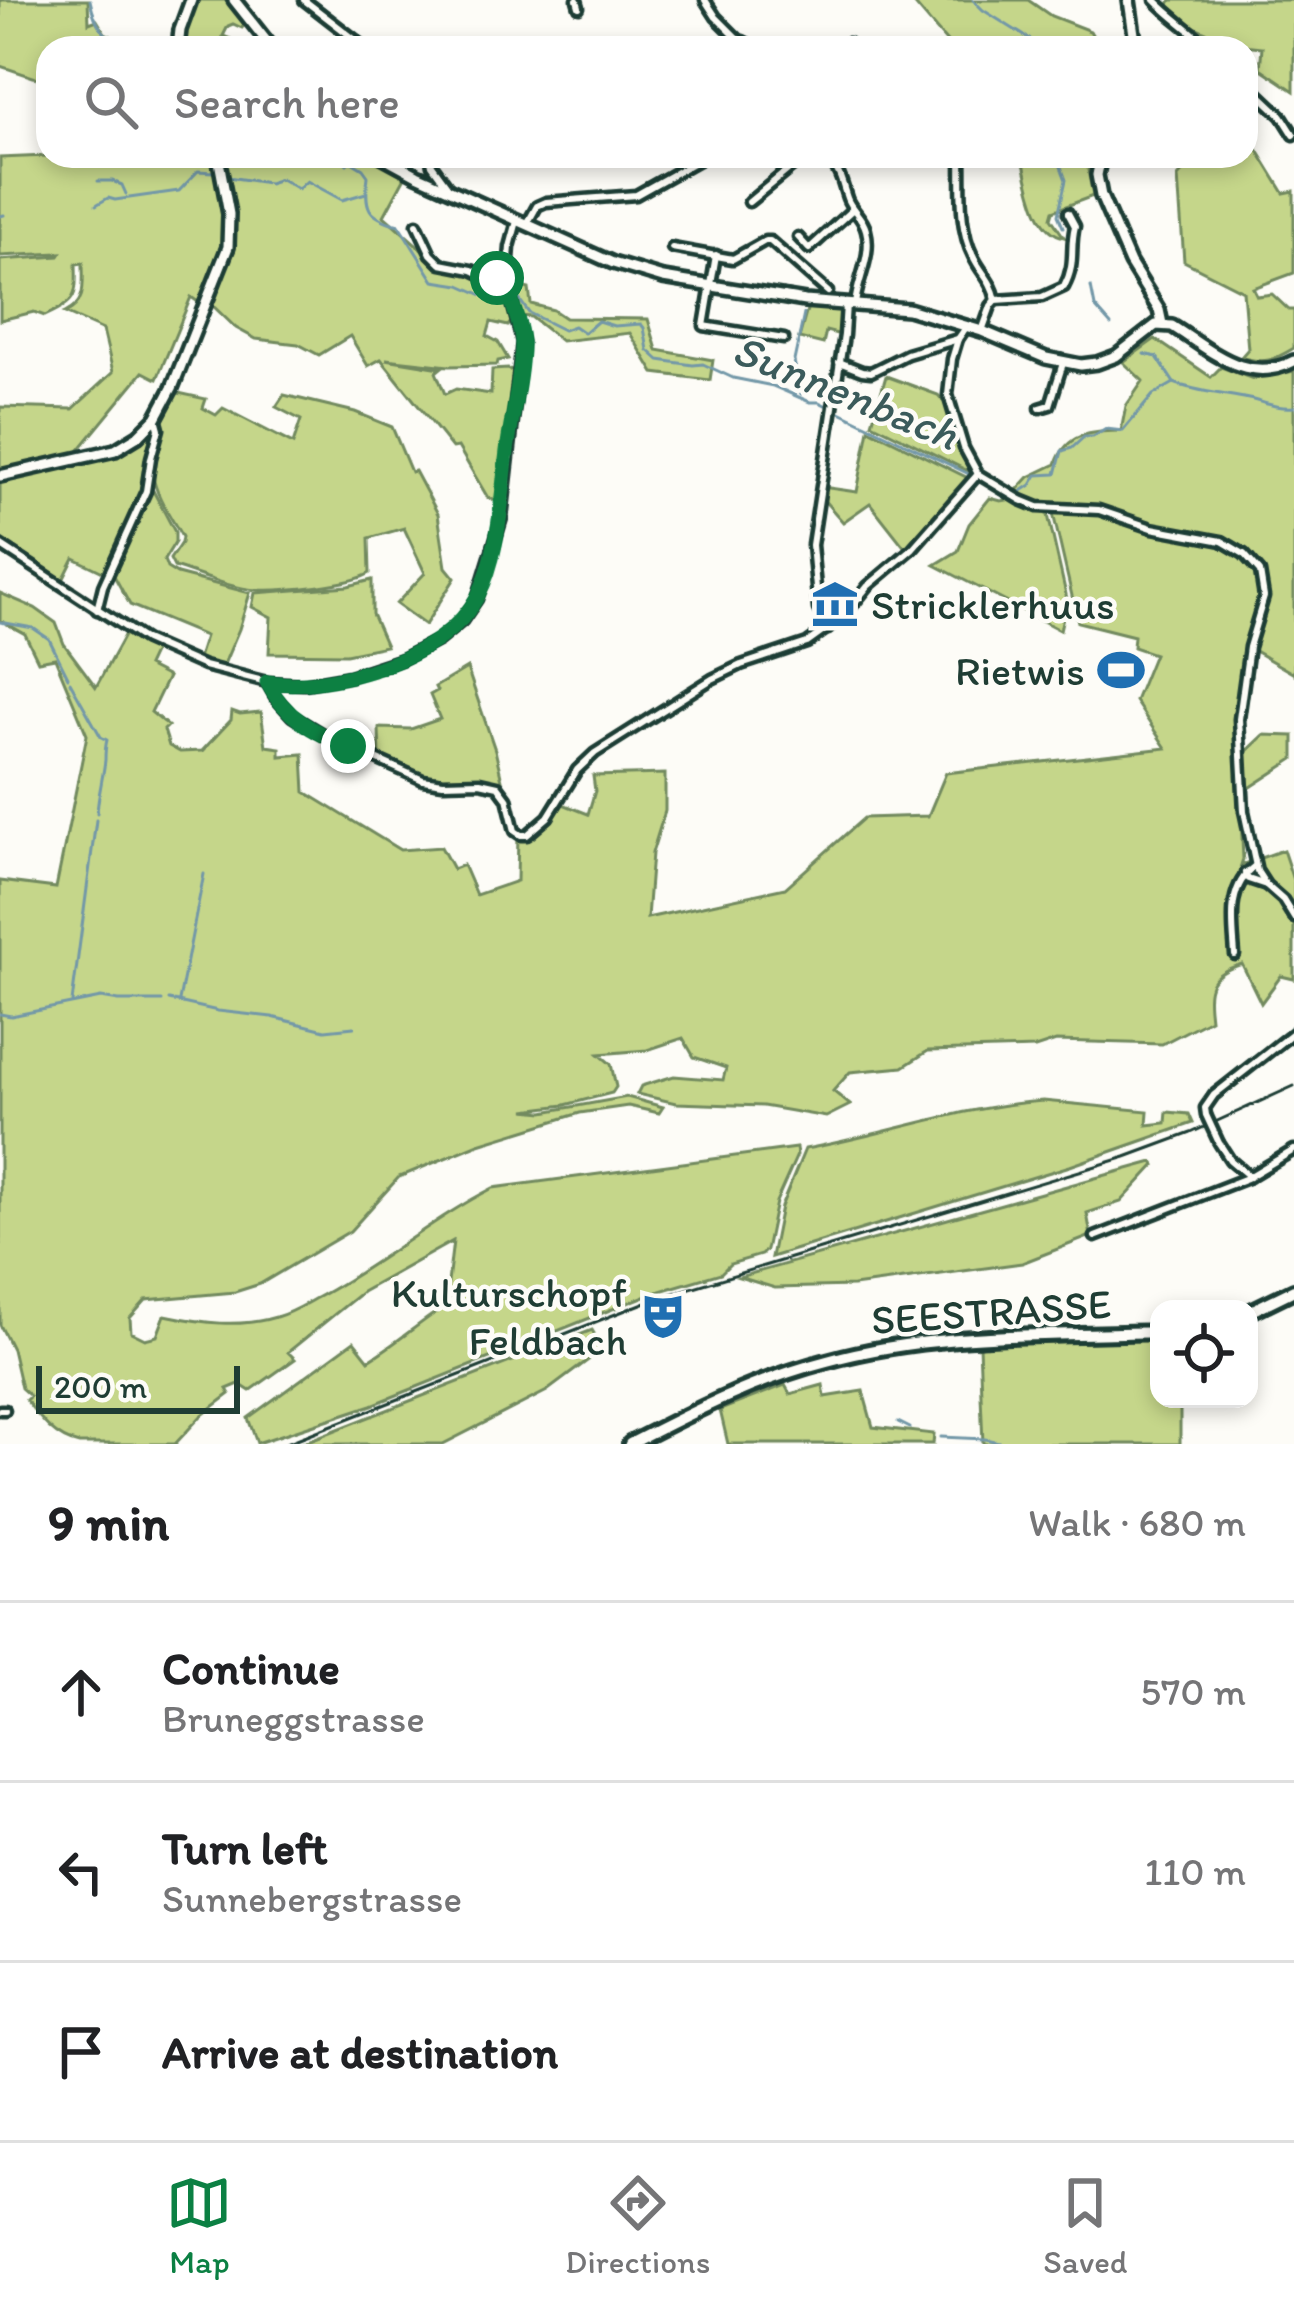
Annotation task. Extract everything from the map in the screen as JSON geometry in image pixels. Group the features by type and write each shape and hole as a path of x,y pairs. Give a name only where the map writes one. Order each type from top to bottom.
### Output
{"main road":[{"path":"179,36 190,0"},
{"path":"234,0 262,36"},
{"path":"1129,0 1134,36"},
{"path":"0,476 115,450 156,418 228,247 229,214 220,168"},
{"path":"408,168 629,269 663,278 805,301 908,309 1063,363 1089,365 1107,360 1162,324 1249,369 1267,370 1294,361"},
{"path":"1099,168 1096,181 1101,196 1162,324"},
{"path":"1258,1308 1294,1290"},
{"name":"SEESTRASSE","path":"630,1444 765,1380 867,1351 959,1338 1150,1332"}],"street":[{"path":"304,0 350,36"},
{"path":"704,0 736,36"},
{"path":"1155,0 1198,36"},
{"path":"1258,93 1294,135"},
{"path":"434,168 448,187"},
{"path":"0,545 135,634 211,668 297,684 331,680 402,659 450,632 466,616 477,599 502,518 521,346 507,278 511,240 522,222 546,202 636,195 684,168"},
{"path":"749,202 790,168"},
{"path":"828,629 818,609 812,545 839,362 868,242 863,221 849,204 836,168"},
{"path":"961,168 964,232 973,258 992,282 996,300"},
{"path":"798,237 809,249 854,209"},
{"path":"982,331 996,300 1042,298 1064,287 1075,256 1075,226 1067,213"},
{"path":"417,224 441,264 489,278 507,278"},
{"path":"672,248 733,259 770,241 828,292"},
{"path":"716,255 704,326 784,339"},
{"path":"967,326 958,339 948,395 964,448 978,474 1027,503 1051,509 1099,510 1157,530 1222,541 1244,554 1260,572 1264,597 1249,647 1239,719 1244,811 1255,866 1294,918"},
{"path":"839,362 862,371 878,370 907,354 958,339"},
{"path":"1040,408 1050,405 1063,363"},
{"path":"97,610 146,490 159,429 156,418"},
{"path":"267,682 292,716 327,737 423,780 498,786 505,793 518,834 530,834 595,753 722,673 807,644 847,614 868,586 912,549 978,474"},
{"path":"1235,955 1233,902 1245,874 1255,866"},
{"path":"1245,874 1266,885"},
{"path":"1250,1177 1230,1160 1204,1108 1294,1032"},
{"path":"1095,1237 1250,1177 1294,1150"}],"green space":[{"path":"0,0 88,0 89,23 97,20 111,36 36,36 36,78 0,66"},
{"path":"194,0 228,0 246,23 242,28 228,26 223,36 182,36"},
{"path":"911,0 1028,0 1093,36 942,36"},
{"path":"1171,0 1294,0 1294,91 1260,68 1258,36 1215,36 1190,28 1166,12"},
{"path":"1258,151 1284,193 1294,191 1294,273 1253,288 1257,296 1272,294 1294,310 1294,348 1263,361 1241,357 1248,349 1243,291 1184,261 1178,177 1186,168 1258,168"},
{"path":"36,156 36,168 215,168 225,221 233,217 224,168 393,168 406,175 384,216 432,258 507,274 515,317 508,326 491,322 487,336 498,342 508,359 497,365 449,366 386,359 441,368 436,372 445,394 456,389 491,394 492,370 513,372 499,502 488,498 458,447 452,448 381,359 368,366 350,336 319,355 298,344 256,339 211,304 191,297 157,379 143,372 74,456 0,471 0,407 73,409 113,372 103,330 65,313 80,298 83,263 76,264 75,292 63,306 45,316 34,312 0,320 0,260 61,253 0,256 0,158"},
{"path":"1025,168 1089,168 1093,196 1053,211 1051,218 1064,237 1046,226"},
{"path":"511,285 529,289 531,304 565,318 648,319 657,350 713,360 710,380 654,373 630,333 561,341 531,317 518,316"},
{"path":"808,306 838,308 841,335 826,331 823,344 799,338"},
{"path":"1155,339 1211,377 1221,367 1253,379 1294,371 1294,674 1246,646 1236,717 1245,753 1264,735 1294,736 1294,759 1248,789 1239,777 1241,865 1283,850 1294,883 1294,979 1281,976 1261,1003 1242,964 1231,968 1212,983 1210,1019 1162,1044 1056,1041 1035,1048 928,1051 903,1067 850,1072 833,1091 850,1105 826,1117 763,1106 676,1103 637,1094 641,1086 674,1076 723,1080 726,1068 694,1057 683,1038 647,1050 599,1054 611,1064 616,1087 612,1093 525,1110 544,1112 627,1097 663,1107 659,1113 628,1106 580,1113 479,1144 399,1177 350,1231 260,1284 235,1292 146,1300 130,1318 131,1332 145,1339 157,1336 165,1315 235,1323 287,1313 493,1188 796,1148 761,1255 372,1405 257,1443 248,1418 354,1341 369,1360 447,1305 456,1307 447,1291 453,1241 362,1292 288,1352 295,1359 250,1391 239,1384 227,1389 230,1394 175,1444 79,1444 49,1428 26,1400 30,1396 21,1388 12,1349 0,1325 0,881 56,888 87,735 55,658 38,661 25,634 0,620 0,593 56,623 64,644 96,687 126,632 156,647 147,666 168,677 151,712 168,726 164,730 169,746 180,752 202,751 231,720 232,711 261,712 266,746 280,748 280,756 303,754 305,792 400,850 441,847 453,869 463,865 476,895 517,881 518,834 537,829 558,802 588,814 595,791 593,776 665,774 665,811 652,853 647,918 785,888 864,818 928,816 946,773 1166,748 1135,701 1154,654 1133,647 1134,636 1078,622 1053,513 1096,512 1165,533 1224,544 1226,539 1168,530 1087,506 1048,508 1021,498 1017,490 1029,477 1056,464 1074,440 1091,433 1121,431 1126,406 1143,381 1123,362"},
{"path":"886,376 938,395 947,405 972,473 872,423"},
{"path":"174,392 206,399 203,408 216,415 223,408 293,444 301,420 276,407 284,395 355,412 392,427 411,472 415,471 438,514 446,567 455,578 425,625 396,604 425,573 404,528 369,538 370,573 333,584 258,590 174,567 170,559 182,537 157,492 152,466 158,433"},
{"path":"154,426 141,495 105,573 74,558 62,582 0,542 0,480 117,453"},
{"path":"869,429 970,479 906,549 870,503 843,522 821,497 822,487 857,492"},
{"path":"150,485 175,532 175,542 164,560 167,568 250,593 222,669 197,661 205,636 130,605 112,572"},
{"path":"990,498 1014,499 1048,515 1067,599 1060,630 935,565 958,551 969,524"},
{"path":"372,580 372,614 386,646 346,654 269,653 271,617 252,607 255,593"},
{"path":"467,668 505,793 498,786 423,780 380,760 379,728 411,729 440,719 430,695"},
{"path":"1043,1101 1148,1111 1147,1125 1166,1123 1167,1112 1189,1114 1193,1123 1070,1166 771,1257 781,1207 805,1149 983,1109"},
{"path":"1153,1162 1121,1202 1087,1213 1091,1236 1022,1263 853,1286 775,1288 739,1277"},
{"path":"592,1330 603,1349 547,1391 443,1444 300,1444"},
{"path":"1150,1340 1150,1408 1180,1408 1180,1444 983,1444 979,1345"},
{"path":"785,1385 790,1394 823,1385 825,1397 863,1391 873,1427 934,1434 933,1444 728,1444 720,1410"}],"waterway":[{"name":"Sunnenbach","path":"90,0 108,36"},
{"path":"973,0 1025,36"},
{"name":"Sunnenbach","path":"361,168 368,176 370,210 399,225 434,281 460,285 487,297 502,294"},
{"path":"1062,168 1066,180 1058,215 1063,227"},
{"path":"96,205 108,198 179,191 198,171 213,172"},
{"path":"228,177 268,183 281,179 298,189 307,181 342,200 366,193"},
{"path":"98,181 122,185 126,194"},
{"path":"0,216 4,215"},
{"path":"1091,287 1095,307 1111,325"},
{"name":"Sunnenbach","path":"516,295 529,313 563,330 574,326 584,333 598,321 614,326 641,324 648,350 659,360 703,364 733,378 819,402 971,475"},
{"path":"801,394 794,361 804,314"},
{"path":"1144,354 1157,357 1174,383"},
{"name":"Sunnenbach","path":"1017,494 1037,475 1056,474 1062,451 1084,437 1106,429 1123,431 1153,395 1174,383 1294,407"},
{"name":"Sunnenbach","path":"979,479 1013,498"},
{"path":"0,622 33,628 49,639 68,677"},
{"path":"70,682 107,740 97,813"},
{"path":"72,1002 96,820"},
{"path":"179,1001 204,874"},
{"path":"0,1014 11,1016 101,998 162,1001"},
{"path":"169,1000 325,1030 354,1027"},
{"path":"898,1422 910,1428"},
{"path":"941,1437 1008,1444"}],"railway":[{"path":"284,1444 654,1299 1126,1157 1294,1086"}],"place":[{"name":"Stricklerhuus","path":"835,604"},
{"name":"Rietwis","path":"1121,670"},
{"name":"Kulturschopf Feldbach","path":"663,1316"}],"route":[{"path":"348,746 297,719 267,682 331,680 402,659 450,632 477,599 502,518 522,342 507,278 497,278"}]}
